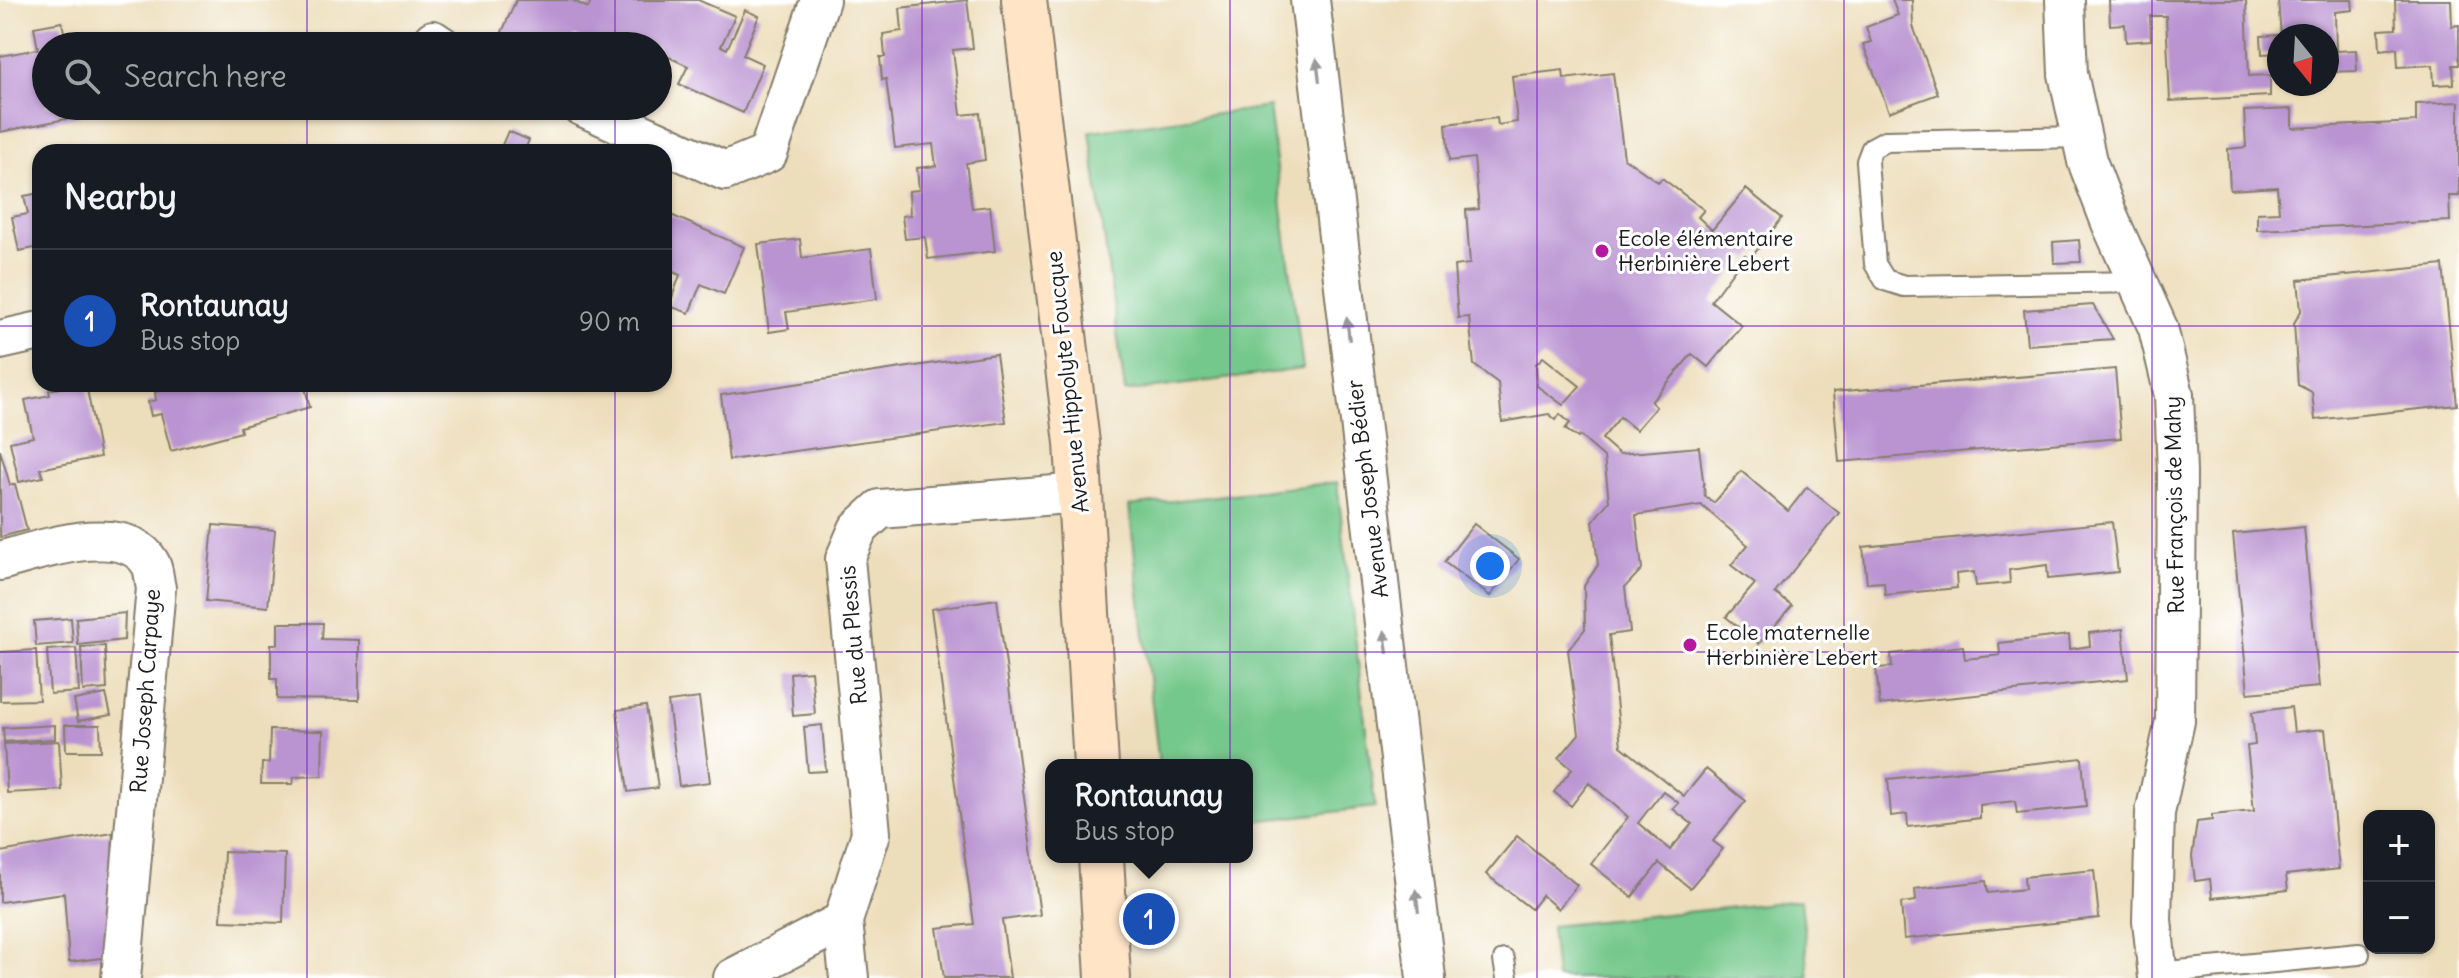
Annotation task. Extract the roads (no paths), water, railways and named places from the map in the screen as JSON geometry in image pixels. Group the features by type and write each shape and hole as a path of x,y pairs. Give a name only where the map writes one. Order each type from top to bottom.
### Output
{"street":[{"path":"672,147 725,171 768,153 820,0"},
{"name":"Avenue Hippolyte Foucque","path":"1024,0 1074,415 1096,759"},
{"name":"Avenue Joseph Bédier","path":"1310,0 1426,978"},
{"name":"Rue François de Mahy","path":"2065,0 2068,74 2087,161 2158,328 2174,395 2177,473 2175,721 2155,813 2152,920 2157,976"},
{"path":"612,120 665,144"},
{"path":"0,340 32,333"},
{"name":"Rue du Plessis","path":"849,978 843,921 871,833 845,559 858,529 880,509 1080,493"},
{"name":"Rue Joseph Carpaye","path":"0,561 66,544 102,539 133,547 150,563 156,588 121,978"},
{"path":"1101,863 1108,978"},
{"path":"733,978 843,921"}],"lane":[{"path":"2082,137 1885,141 1872,148 1867,161 1875,264 1885,280 1904,286 2138,282"},
{"path":"2157,976 2359,954"}],"place":[{"name":"Ecole élémentaire Herbinière Lebert","path":"1602,251"},
{"name":"Ecole maternelle Herbinière Lebert","path":"1690,645"},
{"name":"Rontaunay","path":"1149,919"}]}
